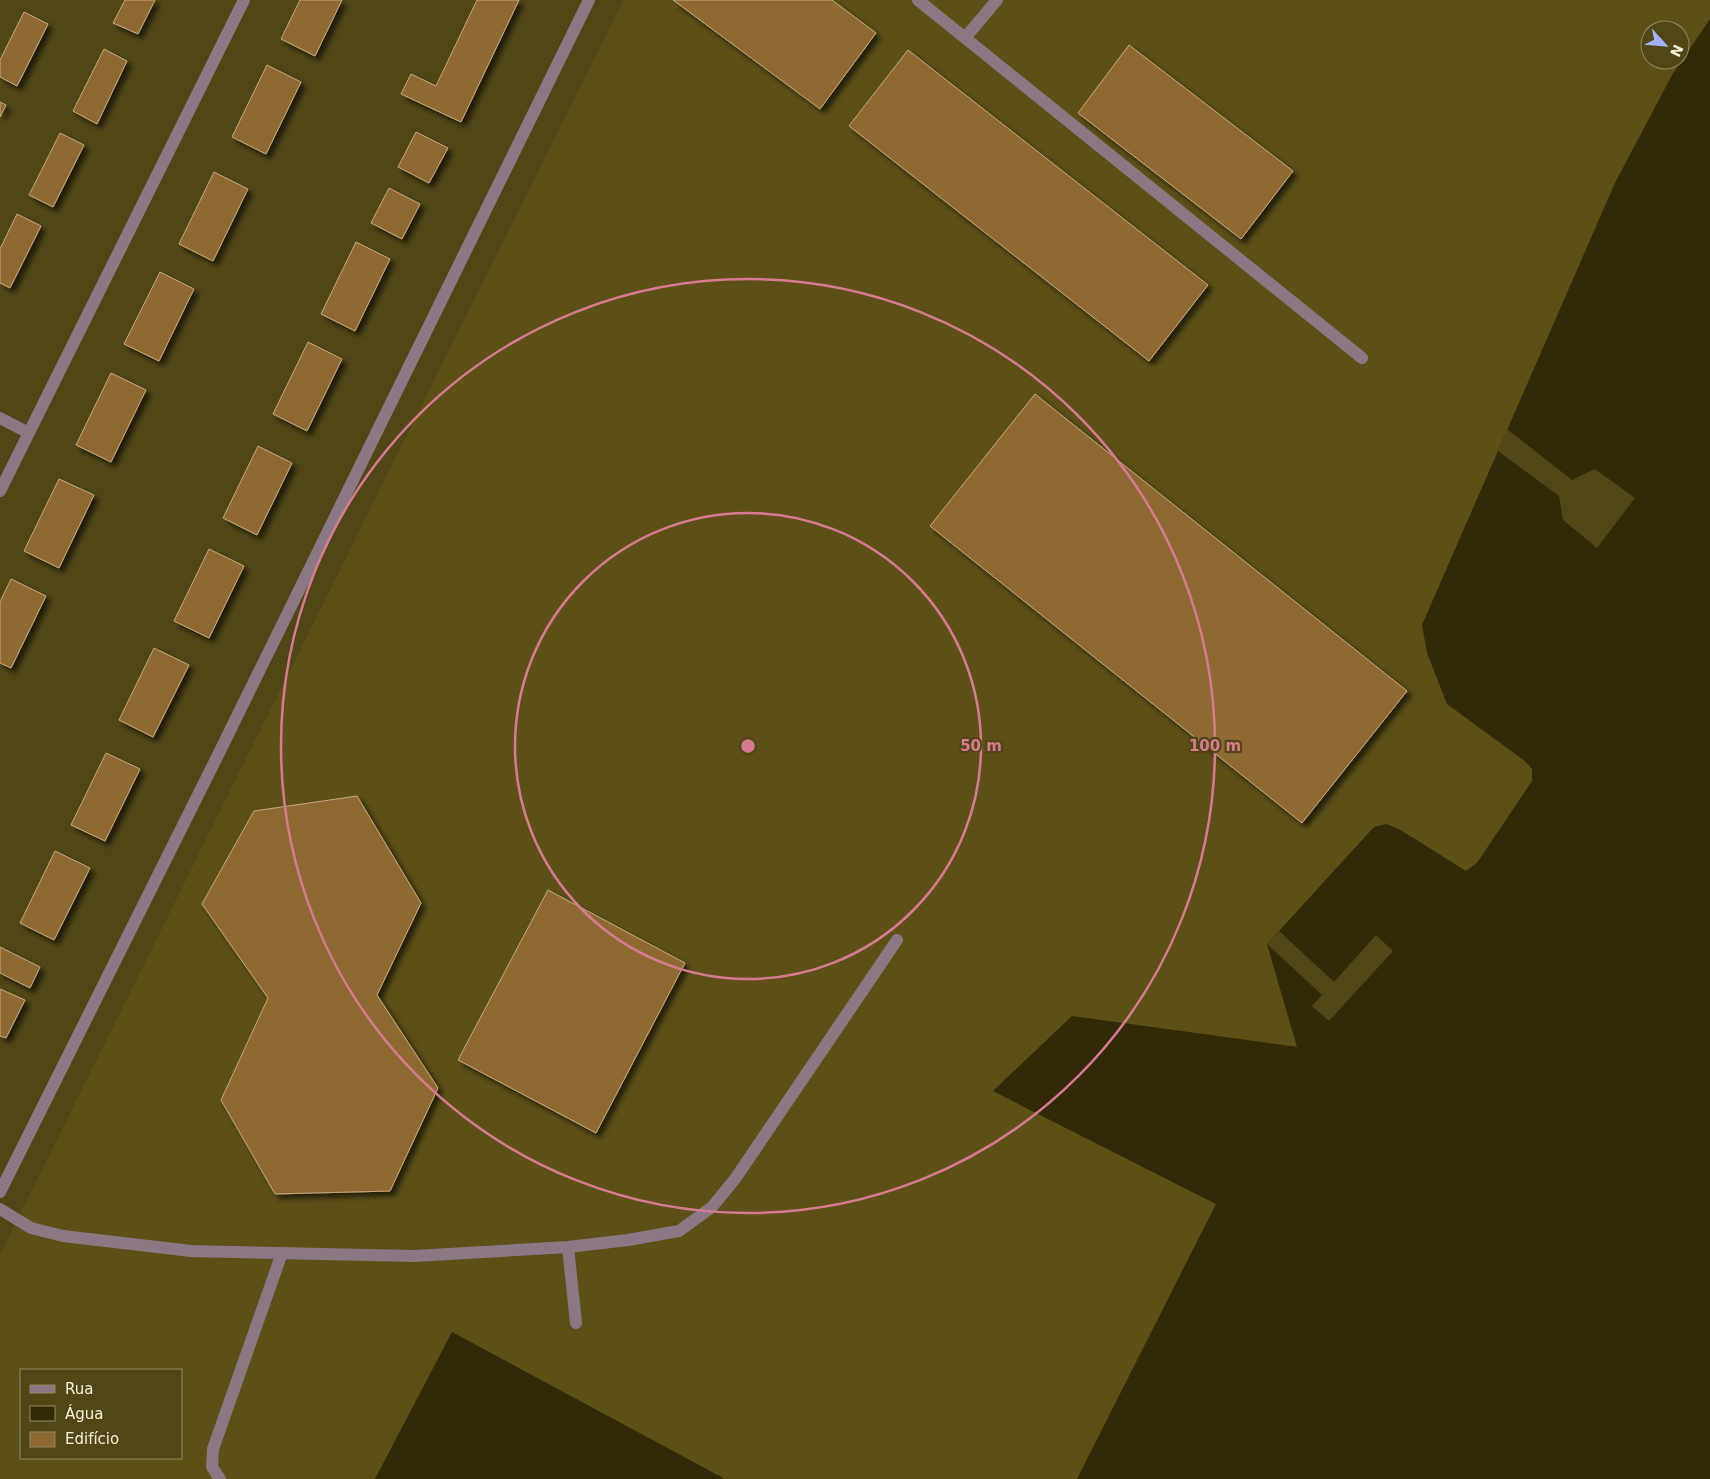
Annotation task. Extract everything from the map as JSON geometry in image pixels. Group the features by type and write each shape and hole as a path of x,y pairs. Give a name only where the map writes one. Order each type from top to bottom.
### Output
{"street":[{"path":"0,491 244,0"},
{"path":"0,1192 589,0"},
{"path":"918,0 1362,358"},
{"path":"964,38 997,0"},
{"path":"0,418 29,433"},
{"path":"0,1209 31,1228 63,1236 191,1251 414,1256 568,1247 628,1240 679,1230 712,1207 735,1179 897,940"},
{"path":"568,1247 576,1323"},
{"path":"220,1479 212,1467 213,1450 282,1253"}],"shaded area":[{"path":"623,0 1710,0 1710,19 1690,48 1690,20 1640,20 1640,70 1675,70 1615,183 1422,625 1447,704 1525,761 1532,769 1532,781 1477,863 1465,871 1449,861 1374,827 1267,944 1297,1047 1072,1016 993,1091 1216,1204 1077,1479 725,1479 452,1332 375,1479 0,1479 0,1254"}],"water":[{"path":"1710,19 1710,1479 1077,1479 1216,1204 993,1091 1072,1016 1297,1047 1267,944 1374,827 1386,824 1399,829 1466,871 1477,863 1532,781 1532,769 1525,761 1447,704 1427,653 1422,625 1615,183 1672,75 1675,70 1690,70 1690,48"},
{"path":"452,1332 725,1479 375,1479"}],"pier":[{"path":"1507,429 1572,480 1595,469 1635,498 1597,548 1563,520 1559,496 1498,451"},
{"path":"1279,931 1334,982 1376,935 1393,951 1329,1021 1312,1006 1322,995 1267,944"}],"building":[{"path":"125,0 155,0 138,34 113,23"},
{"path":"300,0 342,0 315,56 281,39"},
{"path":"477,0 519,0 461,122 401,94 411,74 436,86"},
{"path":"673,0 832,0 876,33 820,109"},
{"path":"24,12 48,24 17,86 0,77 0,60"},
{"path":"1129,45 1293,171 1241,239 1078,113"},
{"path":"104,49 127,61 97,124 73,111"},
{"path":"908,50 1208,285 1149,361 849,126"},
{"path":"267,65 301,82 266,154 232,137"},
{"path":"0,102 6,105 0,117"},
{"path":"416,132 448,148 429,183 398,167"},
{"path":"60,133 84,145 53,207 29,195"},
{"path":"214,172 248,189 213,261 179,244"},
{"path":"389,188 420,204 402,239 371,223"},
{"path":"17,214 41,226 10,288 0,283 0,249"},
{"path":"356,242 390,259 355,331 321,314"},
{"path":"160,272 194,289 159,361 124,344"},
{"path":"308,342 342,359 307,431 273,414"},
{"path":"111,373 146,390 111,462 76,445"},
{"path":"1035,394 1407,691 1302,823 930,526"},
{"path":"258,446 292,463 257,535 223,518"},
{"path":"59,479 94,495 59,568 24,551"},
{"path":"209,549 244,566 209,638 174,621"},
{"path":"11,579 46,596 11,668 0,663 0,602"},
{"path":"154,648 189,665 153,737 119,720"},
{"path":"106,753 140,769 105,841 71,825"},
{"path":"357,796 421,903 377,995 438,1088 390,1191 275,1194 221,1100 268,998 202,904 254,811"},
{"path":"55,851 90,868 54,940 20,923"},
{"path":"548,890 685,963 596,1133 458,1060"},
{"path":"0,947 40,967 30,988 0,973"},
{"path":"0,989 25,1000 6,1038 0,1036"}]}
